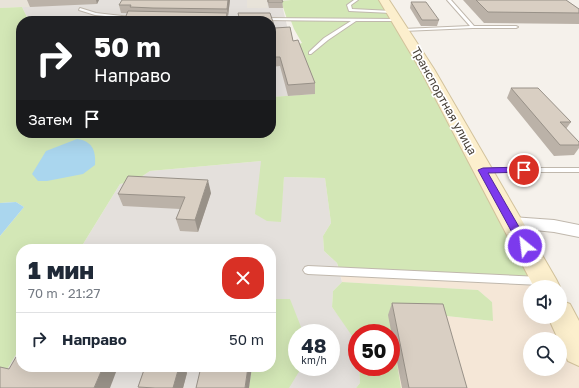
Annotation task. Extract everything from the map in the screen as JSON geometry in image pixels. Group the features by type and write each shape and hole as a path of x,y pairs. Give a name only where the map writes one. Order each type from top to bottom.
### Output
{"main road":[{"name":"Транспортная улица","path":"394,15 483,170 544,280"},
{"path":"565,324 579,352"}],"street":[{"path":"512,223 554,226 579,231"}],"lane":[{"path":"346,20 346,12 350,5 356,0"},
{"path":"449,0 473,27"},
{"path":"80,9 95,14 118,16"},
{"path":"346,12 394,15 473,27 516,28"},
{"path":"276,19 356,20 394,15"},
{"path":"311,53 332,36 356,20"},
{"path":"483,170 579,170"},
{"path":"308,270 523,283"}],"shaded area":[{"path":"0,0 87,0 30,7 0,8"},
{"path":"87,0 247,0 247,8 268,8 267,2 281,1 292,46 315,94 276,97 276,16 26,16 22,7 30,7 35,3"},
{"path":"247,0 291,0 268,2 269,8 247,8"},
{"path":"261,161 261,172 280,222 284,177 325,178 331,223 323,236 324,251 337,263 342,282 333,291 332,307 348,329 348,376 360,376 360,383 356,388 0,388 0,377 2,378 16,354 16,372 276,372 276,244 83,244 120,184 135,181 150,171"},
{"path":"340,272 523,280 523,324 564,324 579,351 579,388 401,388 399,376 400,324 390,324 388,315 437,315 492,321 492,302 478,290 342,282"}],"green space":[{"path":"384,0 543,280 340,272 337,263 324,251 323,236 331,223 325,178 284,177 281,222 267,221 255,214 261,161 150,171 135,181 120,184 83,244 16,244 16,354 2,378 0,377 0,236 24,207 16,202 0,203 0,8 22,7 26,16 16,16 16,138 276,138 276,97 314,94 292,46 302,43 291,21 287,19 281,1"},
{"path":"342,282 478,290 492,302 493,321 437,315 389,315 390,324 348,324 348,330 332,307 333,291"},
{"path":"276,299 290,299 300,324 288,324 288,376 296,376 289,388 249,388 251,372 276,372"},
{"path":"360,376 399,376 401,388 356,388 360,383"}],"water":[{"path":"77,139 90,144 95,155 95,165 83,174 47,181 38,181 32,174 46,151"},
{"path":"16,202 24,207 0,236 0,203"}],"building":[{"path":"122,0 228,0 227,9 130,7 131,5 119,5"},
{"path":"268,0 282,0 283,2 268,2"},
{"path":"476,0 566,0 579,9 579,13 488,12"},
{"path":"411,2 426,2 439,20 422,20"},
{"path":"128,11 227,13 227,16 126,16"},
{"path":"238,13 270,13 271,16 239,16"},
{"path":"290,27 293,41 298,40 315,83 288,85 280,57 276,57 276,28"},
{"path":"511,88 538,88 571,122 560,122 579,142 579,145 560,145"},
{"path":"128,176 208,180 195,220 176,219 185,197 118,194"},
{"path":"392,303 443,304 467,388 409,388 400,343 400,324 396,324"},
{"path":"16,357 16,372 101,372 94,388 0,388 0,367 9,369"},
{"path":"143,372 178,372 173,388 138,387"},
{"path":"200,372 247,372 245,388 196,388"}],"route":[{"path":"524,170 483,170 525,246"}]}
